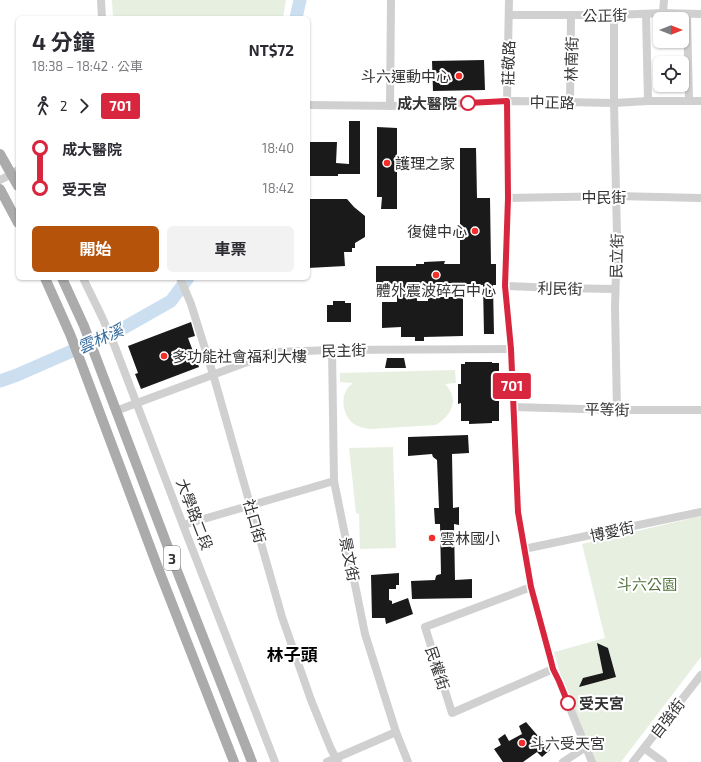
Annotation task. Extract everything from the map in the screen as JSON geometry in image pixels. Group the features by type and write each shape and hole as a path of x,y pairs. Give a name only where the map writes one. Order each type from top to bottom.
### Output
{"main road":[{"path":"0,154 15,172"},
{"path":"0,188 16,219"},
{"name":"3","path":"46,280 70,334 158,568 234,762"},
{"name":"3","path":"63,280 84,326 252,762"},
{"path":"134,504 150,499"}],"street":[{"path":"101,0 102,16"},
{"path":"390,0 390,106"},
{"name":"莊敬路","path":"509,0 507,101 508,198 505,286 511,349 518,512 531,587 553,669 592,762"},
{"path":"663,12 664,0"},
{"path":"646,14 648,101"},
{"name":"公正街","path":"509,15 653,14"},
{"name":"公正街","path":"689,15 701,14"},
{"name":"林南街","path":"570,102 571,15"},
{"name":"民立街","path":"614,15 614,103 617,234 615,289 617,410"},
{"path":"688,48 689,100"},
{"name":"中正路","path":"310,105 390,106 507,101 614,103 689,100 701,101"},
{"path":"0,180 15,172"},
{"name":"中民街","path":"508,198 616,196 701,198"},
{"name":"大學路二段","path":"84,280 115,347 275,762"},
{"name":"社口街","path":"181,280 191,304 213,374 282,617 311,700 336,760"},
{"name":"利民街","path":"505,286 615,289"},
{"name":"民主街","path":"116,411 274,352 332,350 511,349"},
{"name":"景文街","path":"332,350 334,481 365,634 396,732 408,762"},
{"name":"平等街","path":"513,407 617,410 701,410"},
{"path":"183,525 334,481"},
{"name":"博愛街","path":"524,549 701,512"},
{"name":"民權街","path":"531,587 425,627 452,713 553,669"},
{"name":"自強街","path":"633,762 701,675"},
{"path":"327,762 336,760 396,732"},
{"path":"563,762 586,747"},
{"path":"644,748 663,762"}],"green space":[{"path":"112,0 286,0 283,16 113,16"},
{"path":"455,370 456,383 445,384 452,395 453,404 447,416 436,425 370,429 354,424 348,417 344,408 345,393 347,388 353,383 340,382 340,373"},
{"path":"393,447 396,548 360,549 359,514 356,513 349,448"},
{"name":"斗六公園","path":"701,516 701,657 621,762 593,762 560,673 554,652 605,638 582,544"}],"building":[{"name":"斗六運動中心","path":"484,60 485,90 433,91 432,61"},
{"path":"349,121 360,121 360,174 310,176 310,142 337,142 336,163 349,164"},
{"name":"護理之家","path":"377,127 397,128 397,209 381,209 382,197 377,197"},
{"path":"460,148 476,148 477,198 490,198 491,264 496,264 496,285 493,285 494,334 484,334 483,285 417,287 417,301 428,301 428,297 463,297 463,336 424,337 424,341 415,341 415,337 401,337 401,327 382,328 382,302 397,302 397,284 376,284 376,266 416,266 416,264 424,264 424,262 445,261 444,264 460,264"},
{"path":"310,199 347,199 365,216 365,237 355,243 355,248 352,248 352,252 344,252 345,266 310,268"},
{"path":"333,301 345,301 345,303 351,303 351,322 327,322 327,305 333,305"},
{"name":"多功能社會福利大樓","path":"191,322 195,336 188,338 199,367 141,389 135,374 138,373 128,346"},
{"path":"387,358 404,358 406,368 385,368"},
{"path":"465,362 499,363 499,421 492,421 492,423 469,424 469,421 461,421 461,403 458,404 458,384 461,384 461,364 465,364"},
{"path":"468,435 469,453 452,454 453,508 459,507 459,525 454,524 455,580 472,579 472,598 412,599 411,581 435,580 437,575 441,574 440,524 435,524 434,508 439,508 437,460 432,454 408,456 408,437"},
{"path":"399,573 399,585 396,585 396,589 389,589 389,600 392,601 392,604 408,598 413,614 386,624 385,618 372,618 371,575"},
{"path":"597,643 608,648 616,677 579,687 583,678 603,673"},
{"name":"斗六受天宮","path":"526,722 550,750 542,757 537,752 523,762 503,762 494,749 501,745 498,739 505,734 509,741 522,734 519,726"}],"waterway":[{"name":"雲林溪","path":"296,16 300,0"},
{"name":"雲林溪","path":"0,381 120,330 171,301 187,280"}],"bus line":[{"name":"701","path":"468,103 507,101 508,198 505,286 511,349 518,512 531,587 553,669 568,703"}],"place":[{"name":"斗六運動中心","path":"459,76"},
{"name":"成大醫院","path":"468,103"},
{"name":"護理之家","path":"387,163"},
{"name":"復健中心","path":"475,231"},
{"name":"體外震波碎石中心","path":"436,275"},
{"name":"多功能社會福利大樓","path":"164,356"},
{"name":"雲林國小","path":"432,538"},
{"name":"受天宮","path":"568,703"},
{"name":"斗六受天宮","path":"522,743"}],"district":[{"name":"林子頭","path":"292,654"}]}
